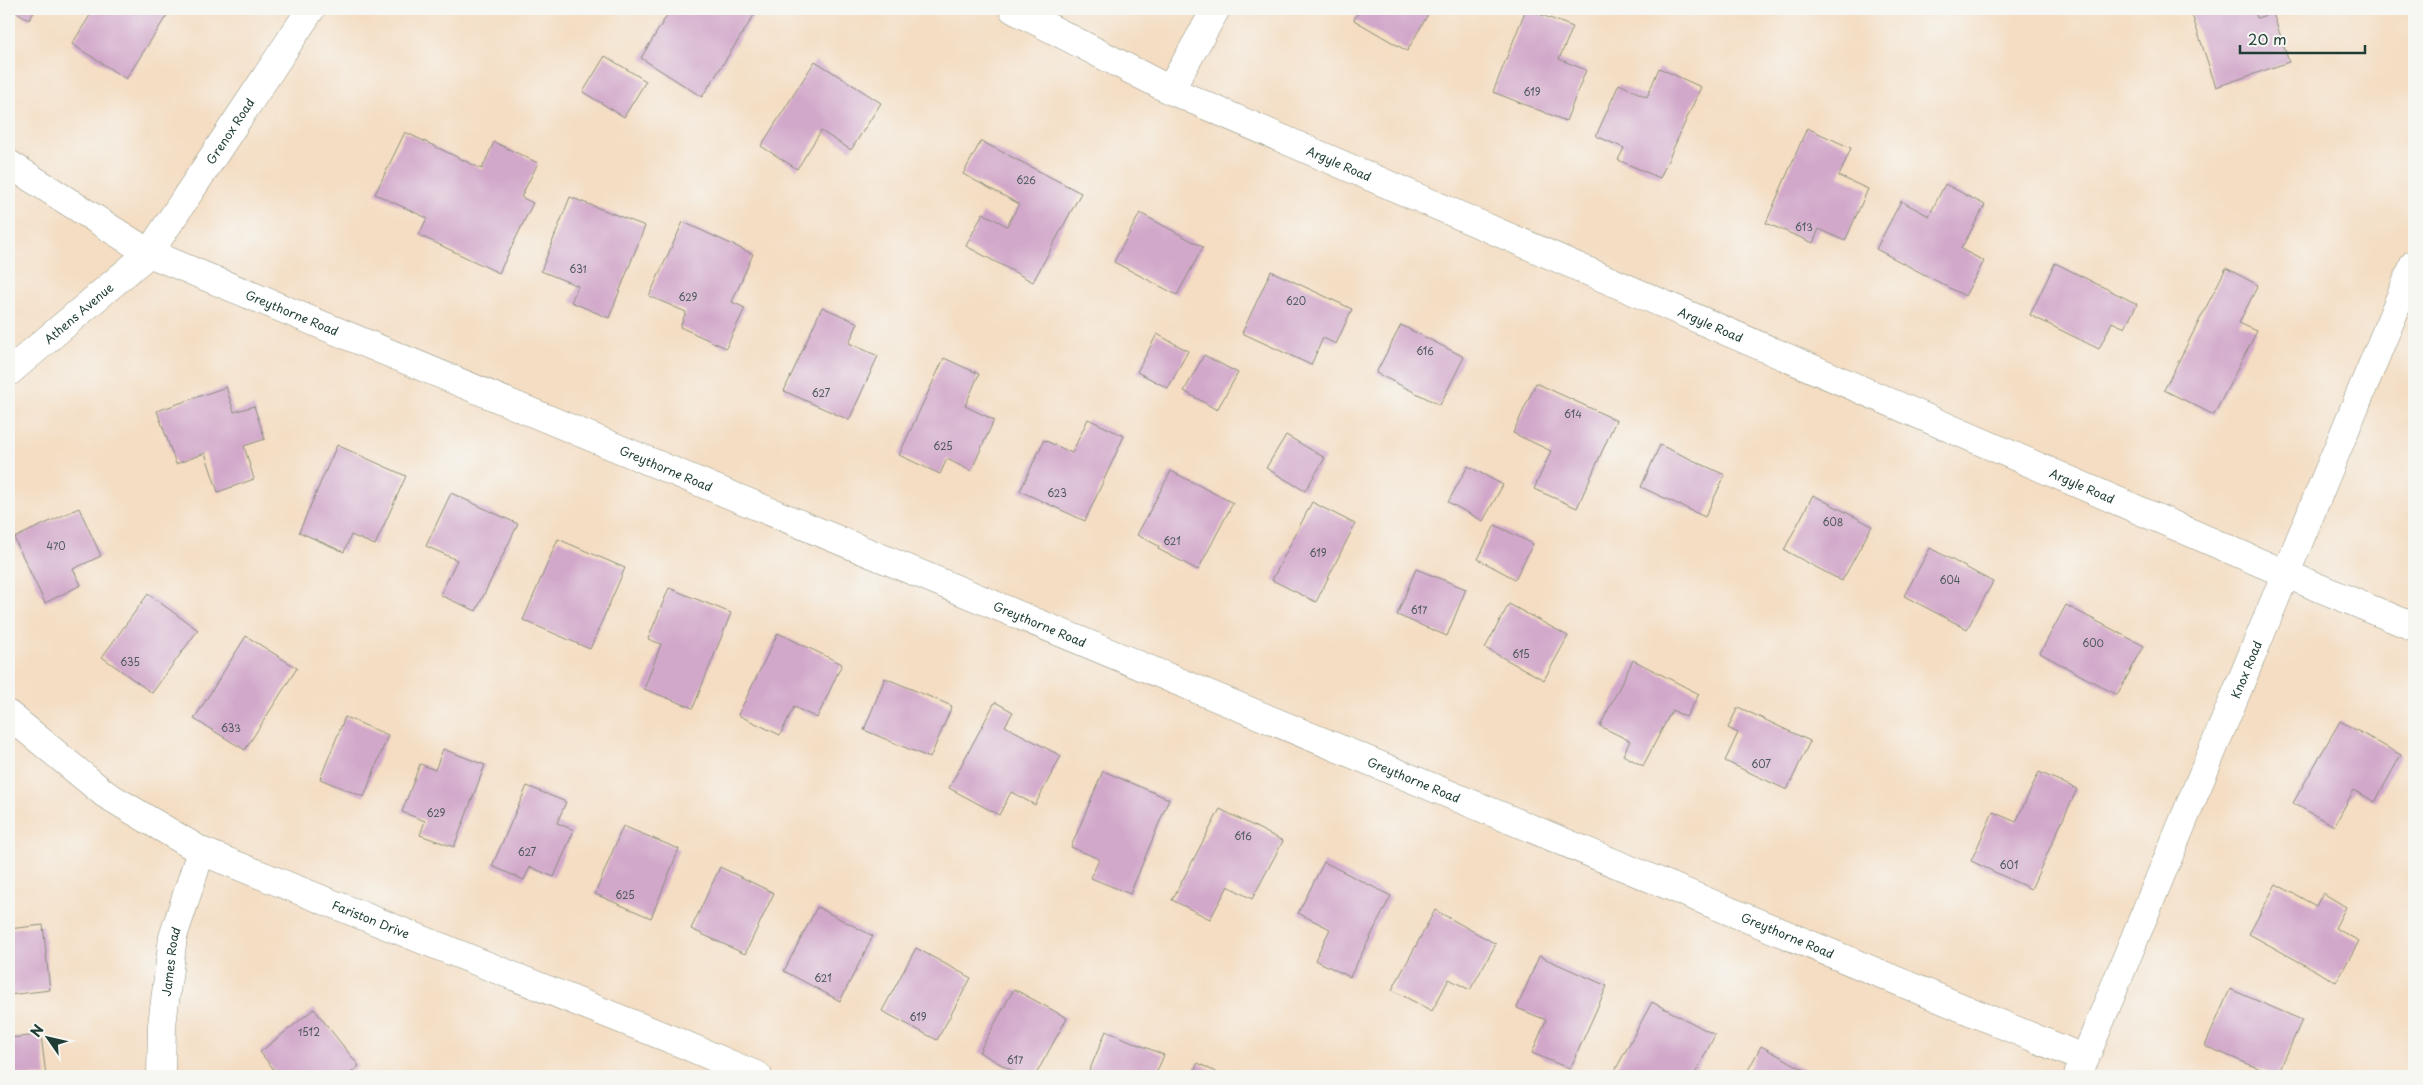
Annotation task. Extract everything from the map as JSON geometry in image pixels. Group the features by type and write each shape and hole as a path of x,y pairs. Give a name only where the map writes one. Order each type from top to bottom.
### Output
{"street":[{"name":"Grenox Road","path":"149,253 311,9"},
{"name":"Argyle Road","path":"1013,9 1170,90 2286,574 2414,627"},
{"path":"1170,90 1216,9"},
{"name":"Greythorne Road","path":"9,164 149,253 2081,1068"},
{"name":"Athens Avenue","path":"9,372 149,253"},
{"name":"Knox Road","path":"2081,1068 2414,264"},
{"name":"Fariston Drive","path":"9,715 105,794 201,851 669,1038 758,1076"},
{"name":"James Road","path":"161,1076 162,1025 173,937 201,851"}],"building":[{"path":"12,9 36,9 29,20"},
{"path":"94,9 171,9 126,79 72,44"},
{"path":"671,9 758,9 702,97 641,58"},
{"path":"1360,9 1431,9 1407,51 1354,20"},
{"path":"1526,9 1573,27 1559,59 1586,70 1566,121 1493,92"},
{"path":"2190,9 2254,9 2257,18 2273,13 2289,62 2216,87"},
{"path":"605,56 646,81 624,117 583,92"},
{"path":"815,61 881,103 851,150 821,131 797,169 761,146"},
{"path":"1659,68 1701,87 1660,178 1618,160 1624,148 1596,136 1619,84 1647,97"},
{"path":"1807,128 1851,148 1839,176 1868,189 1845,241 1819,229 1813,243 1766,223"},
{"path":"405,132 482,169 494,142 538,163 521,197 533,203 499,273 419,235 427,218 375,194"},
{"path":"981,141 1081,193 1033,282 966,246 983,213 1007,226 1019,204 963,174"},
{"path":"1945,184 1985,205 1961,249 1984,261 1965,296 1876,249 1901,201 1929,216"},
{"path":"570,197 645,226 609,318 571,302 578,286 541,271"},
{"path":"1140,213 1203,247 1177,295 1114,262"},
{"path":"683,222 753,254 732,302 745,308 726,348 680,327 686,312 649,296"},
{"path":"2055,263 2137,304 2125,328 2112,322 2099,349 2030,315"},
{"path":"2226,268 2258,285 2239,323 2257,331 2214,415 2164,390"},
{"path":"1271,271 1352,309 1336,344 1323,338 1311,365 1242,333"},
{"path":"822,307 858,323 849,343 878,356 849,420 784,391"},
{"path":"1401,325 1464,357 1440,405 1376,373"},
{"path":"1157,334 1188,351 1168,388 1137,372"},
{"path":"1204,355 1238,373 1217,410 1184,391"},
{"path":"944,358 979,374 965,406 994,420 971,471 947,459 940,474 899,455"},
{"path":"1536,383 1616,420 1577,508 1534,489 1551,451 1513,433"},
{"path":"226,387 234,412 254,406 265,439 244,446 254,479 218,492 205,453 176,464 157,411"},
{"path":"1088,419 1124,436 1085,521 1020,491 1044,440 1072,453"},
{"path":"1286,435 1325,458 1305,491 1266,468"},
{"path":"337,445 406,476 375,545 351,535 344,552 299,532"},
{"path":"1660,445 1725,475 1705,517 1641,487"},
{"path":"1468,466 1503,485 1483,521 1448,502"},
{"path":"1171,471 1233,503 1198,570 1158,549 1159,546 1137,535"},
{"path":"451,493 518,524 476,611 440,595 457,560 426,546"},
{"path":"1813,495 1872,526 1842,581 1784,550"},
{"path":"1312,502 1355,524 1316,602 1272,580"},
{"path":"79,508 101,556 73,569 81,585 45,603 14,538"},
{"path":"1495,525 1533,544 1515,579 1478,559"},
{"path":"558,539 625,568 590,649 523,620"},
{"path":"1930,548 1993,582 1967,629 1904,596"},
{"path":"1416,569 1466,589 1447,636 1397,615"},
{"path":"669,588 731,613 693,708 644,689 661,644 648,639"},
{"path":"148,594 198,630 152,693 102,657"},
{"path":"1509,604 1568,636 1544,680 1485,648"},
{"path":"2066,605 2144,646 2117,695 2040,653"},
{"path":"778,633 842,664 817,718 794,707 780,735 738,715"},
{"path":"246,636 297,668 245,750 194,719"},
{"path":"1633,660 1699,694 1686,717 1672,710 1643,766 1623,755 1630,741 1600,726"},
{"path":"885,678 952,706 930,758 864,730"},
{"path":"995,702 1013,712 1005,726 1061,756 1035,805 1011,792 999,815 949,788"},
{"path":"1738,707 1810,741 1787,790 1725,761 1738,733 1728,728"},
{"path":"345,717 388,735 364,797 320,779"},
{"path":"2340,721 2401,755 2375,802 2354,790 2334,826 2293,803"},
{"path":"443,749 485,765 454,847 420,835 425,821 402,812 420,764 435,770"},
{"path":"1103,771 1169,799 1130,894 1091,878 1099,859 1071,847"},
{"path":"2039,772 2077,789 2031,889 1971,861 1993,812 2016,822"},
{"path":"527,786 566,802 557,823 574,830 554,877 530,867 524,880 492,866"},
{"path":"1220,809 1283,841 1252,899 1228,886 1210,919 1172,900"},
{"path":"623,826 679,849 651,918 595,894"},
{"path":"1324,862 1391,896 1350,977 1315,960 1330,929 1298,913"},
{"path":"720,867 774,893 745,954 691,929"},
{"path":"2276,884 2316,906 2323,893 2346,907 2335,928 2359,941 2336,982 2249,934"},
{"path":"817,907 873,936 840,1001 784,971"},
{"path":"1435,910 1496,944 1470,990 1449,979 1432,1011 1392,990"},
{"path":"43,925 50,990 9,995 9,929"},
{"path":"916,948 971,978 937,1040 882,1011"},
{"path":"1539,956 1607,986 1570,1069 1532,1053 1546,1020 1517,1008"},
{"path":"1014,989 1067,1018 1035,1076 1022,1076 979,1052"},
{"path":"2230,989 2302,1020 2277,1076 2205,1046"},
{"path":"1652,1002 1715,1035 1694,1076 1612,1076"},
{"path":"314,1009 359,1066 347,1076 279,1076 260,1052"},
{"path":"1106,1031 1164,1055 1155,1076 1087,1076"},
{"path":"41,1035 46,1076 9,1076 9,1038"},
{"path":"1761,1046 1816,1076 1745,1076"},
{"path":"1198,1063 1223,1076 1191,1076"}]}
